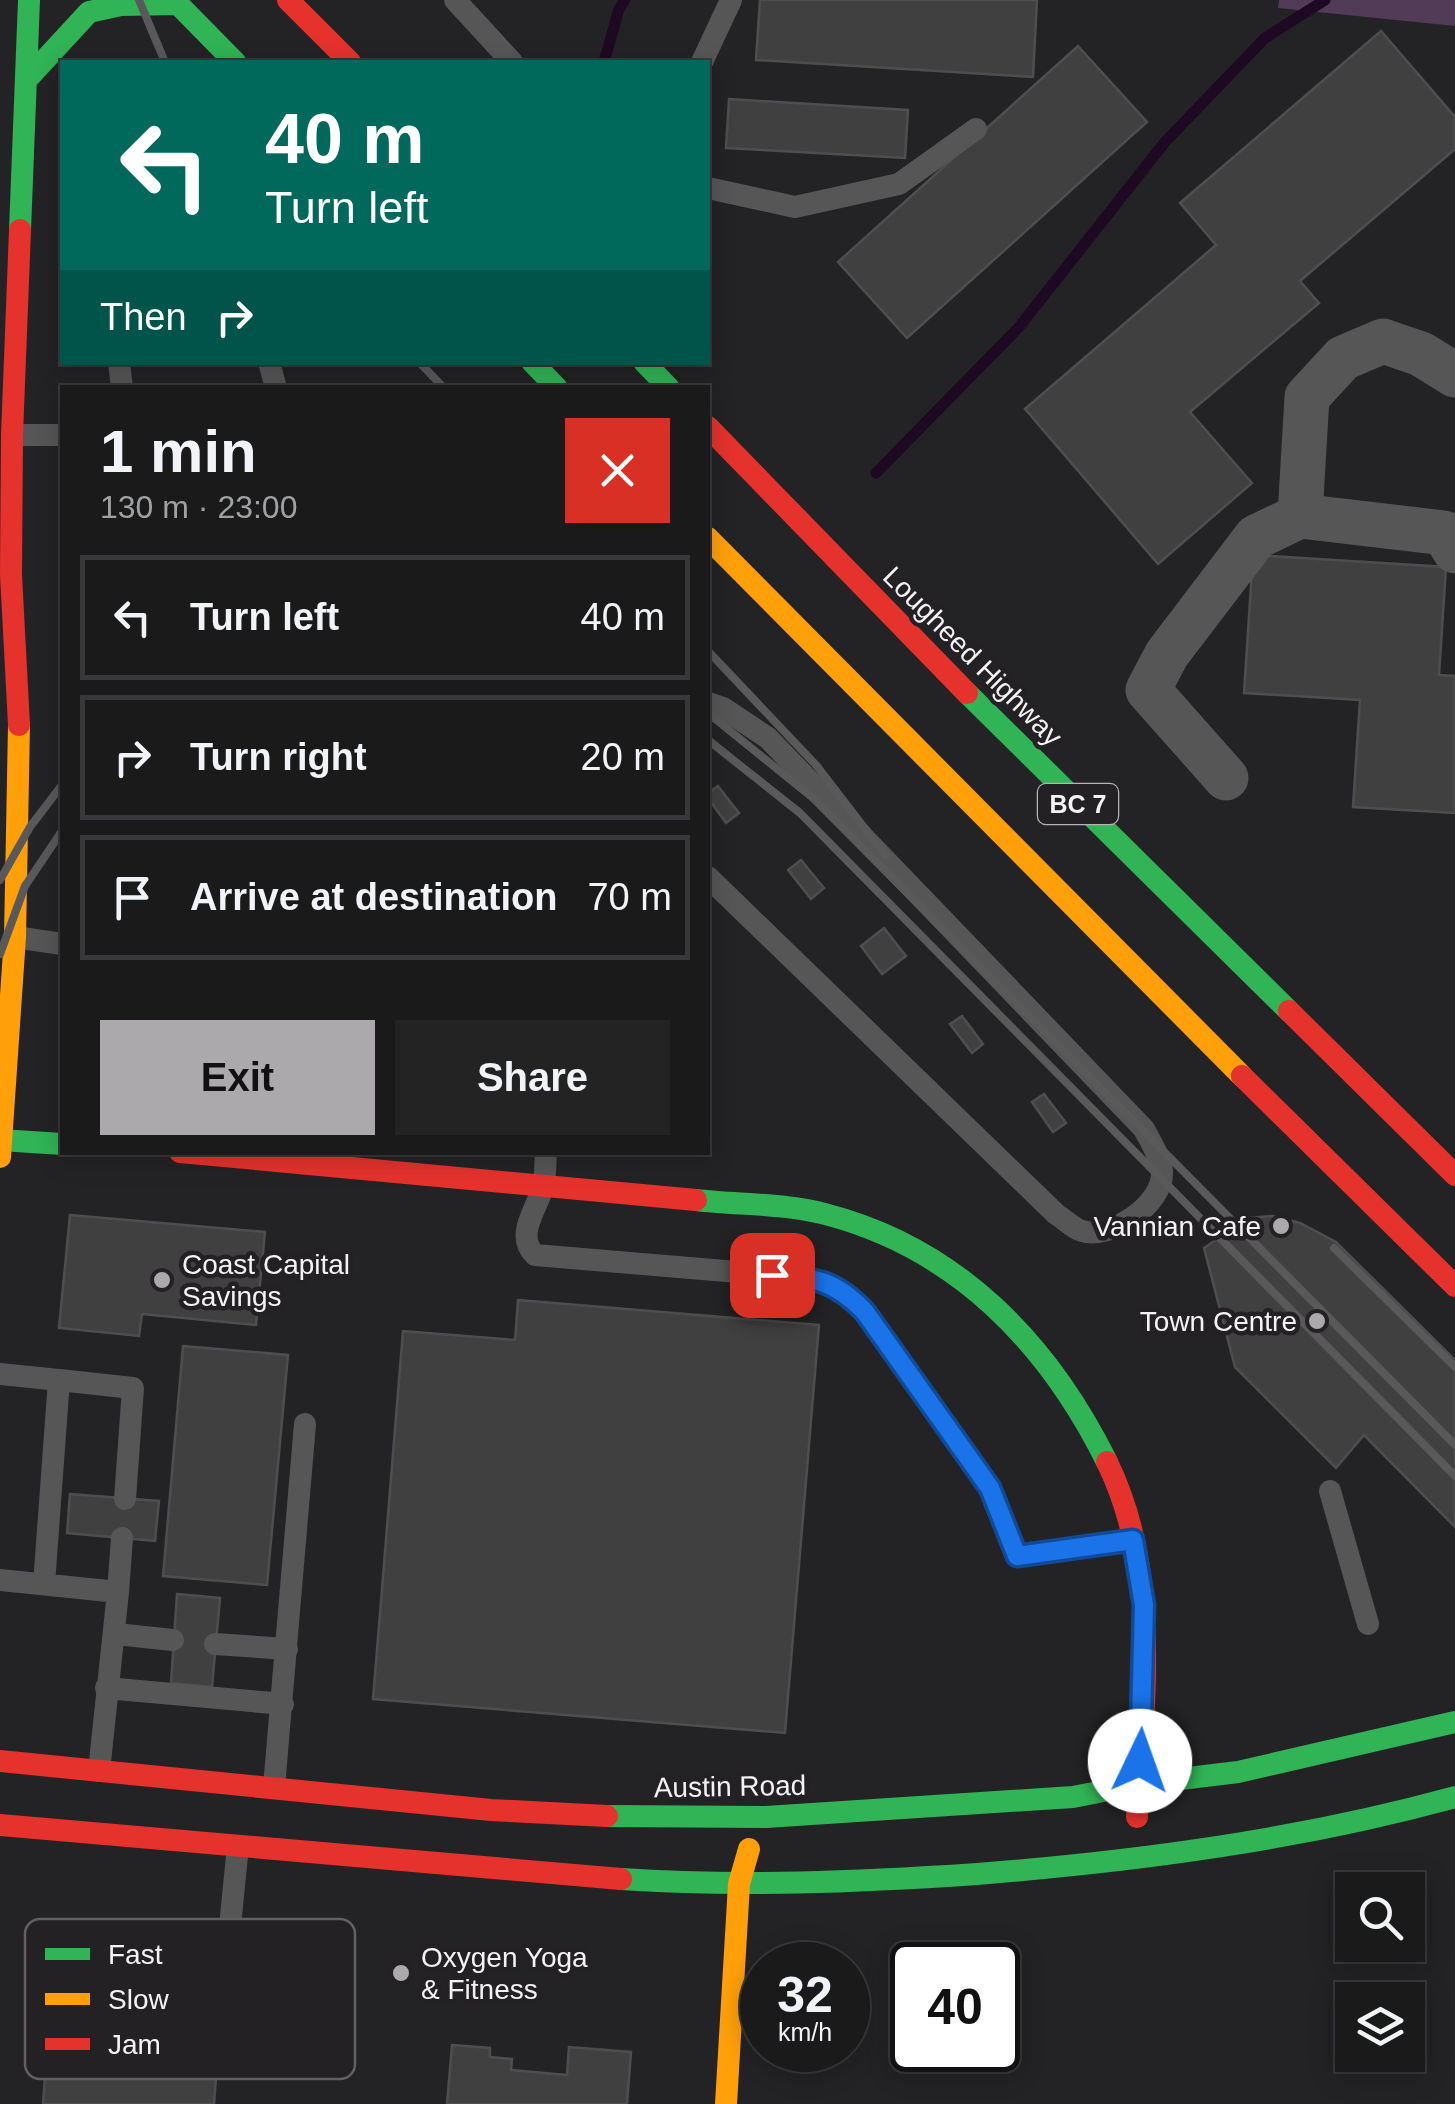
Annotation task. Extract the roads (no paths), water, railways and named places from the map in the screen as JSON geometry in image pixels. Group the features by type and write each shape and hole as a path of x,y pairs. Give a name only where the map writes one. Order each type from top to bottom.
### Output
{"main road":[{"path":"0,1157 15,937 20,738 11,575 10,299 28,78 29,0"},
{"path":"288,0 348,60"},
{"path":"28,78 88,12 121,4 176,2 233,60"},
{"path":"535,365 554,385"},
{"path":"647,365 666,385"},
{"name":"Lougheed Highway","path":"710,430 976,704 1455,1175"},
{"name":"BC 7","path":"710,540 1455,1286"},
{"path":"0,1140 60,1144"},
{"path":"254,1155 353,1159 544,1185 826,1214 906,1245 990,1298 1017,1325 1077,1400 1109,1467 1133,1540 1144,1605 1144,1714 1134,1860"},
{"name":"Austin Road","path":"0,1760 491,1810 766,1818 1073,1797 1238,1772 1455,1722"},
{"path":"0,1825 646,1881 740,1884 878,1880 1134,1860 1292,1834 1412,1810 1455,1797"},
{"path":"726,2104 740,1884 746,1853 756,1839 771,1832 960,1822 999,1802"}],"street":[{"path":"1300,516 1307,397 1343,358 1383,341 1421,354 1455,375"},
{"path":"1226,778 1148,690 1167,654 1256,537 1300,516 1451,531"}],"lane":[{"path":"455,0 511,60"},
{"path":"703,60 731,0"},
{"path":"710,188 795,206 899,184 976,130"},
{"path":"12,435 60,435"},
{"path":"710,704 724,708 768,738 1144,1129 1158,1155 1163,1175 1158,1192 1126,1221 1102,1232 1082,1231 1056,1214 710,879"},
{"path":"15,937 60,944"},
{"path":"546,1155 544,1185 526,1232 529,1249 535,1255 809,1278 836,1287 852,1298 990,1488 1017,1556 1133,1540"},
{"path":"0,1374 134,1388 124,1499"},
{"path":"44,1584 59,1380"},
{"path":"274,1787 305,1424"},
{"path":"1330,1492 1368,1624"},
{"path":"99,1771 106,1688 116,1634 122,1538"},
{"path":"0,1580 118,1592"},
{"path":"116,1634 173,1640"},
{"path":"215,1644 287,1650"},
{"path":"106,1688 283,1704"},
{"path":"231,1919 238,1846"}],"waterway":[{"path":"605,60 625,0"},
{"path":"876,473 1019,327 1165,142 1265,38 1325,0"}],"railway":[{"path":"139,0 164,60"},
{"path":"422,365 441,385"},
{"path":"710,653 816,765 886,856"},
{"path":"710,715 813,798 1455,1445"},
{"path":"710,742 800,813 1455,1476"},
{"path":"0,880 30,827 60,788"},
{"path":"0,954 25,886 60,834"},
{"path":"1334,1248 1455,1367"}],"place":[{"name":"Vannian Cafe","path":"1281,1226"},
{"name":"Coast Capital Savings","path":"162,1280"},
{"name":"Town Centre","path":"1317,1321"},
{"name":"Oxygen Yoga & Fitness","path":"401,1973"}]}
